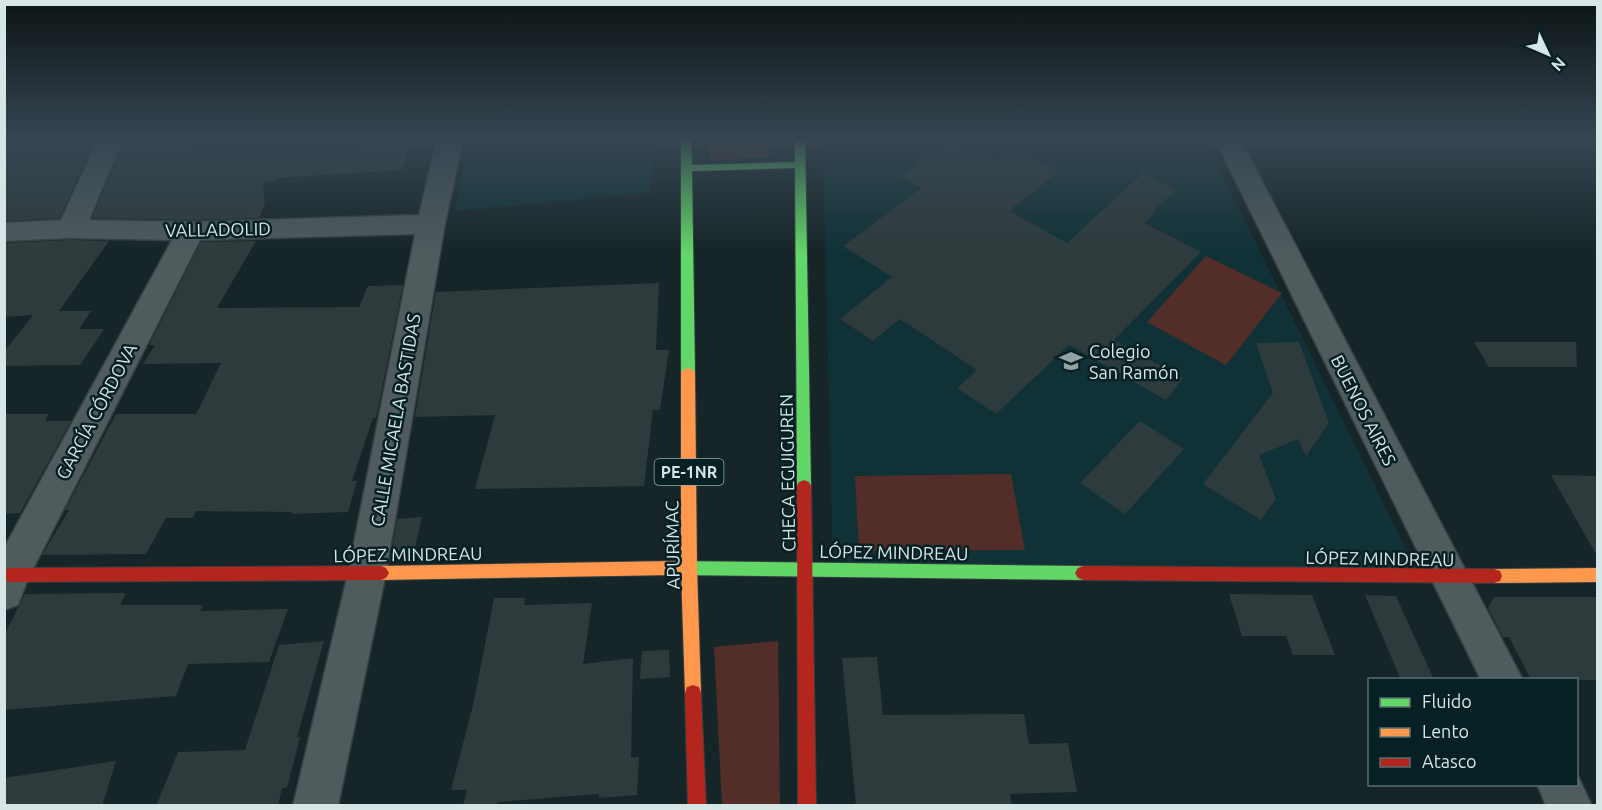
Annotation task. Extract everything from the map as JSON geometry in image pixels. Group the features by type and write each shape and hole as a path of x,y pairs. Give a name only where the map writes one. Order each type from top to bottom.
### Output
{"main road":[{"name":"APURÍMAC","path":"688,177 689,568 697,806"},
{"name":"CHECA EGUIGUREN","path":"799,177 806,569 807,806"},
{"name":"LÓPEZ MINDREAU","path":"7,584 367,573 689,568 1448,577 1598,575"}],"street":[{"path":"70,229 95,177"},
{"name":"CALLE MICAELA BASTIDAS","path":"315,806 367,573 442,177"},
{"name":"BUENOS AIRES","path":"1246,177 1448,577 1502,678"},
{"name":"VALLADOLID","path":"4,232 70,229 191,231 431,224"},
{"name":"GARCÍA CÓRDOVA","path":"7,584 191,231"},
{"path":"1560,786 1570,806"}],"shaded area":[{"path":"461,177 651,177 651,193 455,211"},
{"name":"Colegio San Ramón","path":"824,177 1223,177 1416,569 833,572"},
{"path":"1206,256 1282,293 1226,365 1147,322"},
{"path":"1011,474 1025,550 859,551 855,476"},
{"path":"778,641 780,805 722,805 714,647"}],"building":[{"path":"4,177 78,177 60,218 4,221"},
{"path":"109,177 295,177 276,178 275,181 263,182 265,204 259,218 191,220 92,218"},
{"path":"901,177 1052,177 1009,211 1067,243 1139,177 1151,177 1177,190 1154,210 1156,211 1144,223 1201,252 1114,340 1183,378 1166,400 1069,345 996,414 957,388 977,370 900,319 873,341 840,319 892,277 843,246 922,188"},
{"path":"109,241 59,311 91,311 79,329 104,329 80,365 4,366 4,352 33,315 4,317 4,243"},
{"path":"256,241 217,308 359,307 368,286 403,285 376,418 373,418 352,481 357,481 348,512 292,514 292,512 196,511 193,518 166,518 146,554 42,555 69,510 65,510 116,414 196,414 221,363 143,364 155,345 149,345 201,242"},
{"path":"659,283 656,350 669,350 660,410 653,410 644,486 475,489 495,415 415,417 436,292"},
{"path":"1299,342 1329,423 1306,456 1298,439 1259,455 1276,499 1261,520 1203,484 1273,393 1256,343"},
{"path":"1474,342 1576,342 1577,367 1489,367"},
{"path":"4,414 49,414 45,421 71,421 20,513 4,514"},
{"path":"1140,421 1184,449 1125,514 1080,483"},
{"path":"1551,475 1598,476 1598,556 1597,556"},
{"path":"422,517 414,552 392,552 397,519"},
{"path":"126,593 120,605 203,605 200,611 288,609 269,662 188,664 176,696 4,710 4,636 25,594"},
{"path":"1229,594 1312,595 1335,655 1293,655 1286,636 1242,636"},
{"path":"1365,595 1396,596 1433,678 1400,678"},
{"path":"1494,597 1598,597 1598,680 1530,678 1509,637 1503,637 1488,608"},
{"path":"494,598 525,598 524,605 592,603 583,664 633,658 631,758 639,757 637,795 599,798 599,794 498,802 497,806 463,806 467,790 451,790 474,701"},
{"path":"324,641 297,737 300,737 287,788 282,788 278,806 156,806 178,752 245,750 279,645"},
{"path":"669,650 670,677 640,679 642,651"},
{"path":"877,657 883,715 1024,714 1029,744 1068,743 1077,792 1010,794 1012,806 856,806 842,658"},
{"path":"116,761 102,806 4,806 4,778"}],"traffic: fast":[{"path":"686,177 688,372"},
{"path":"800,177 804,486"},
{"path":"674,568 1083,573"}],"traffic: slow":[{"path":"688,372 689,568 693,693"},
{"path":"381,573 674,568"},
{"path":"1494,576 1598,575"}],"traffic: jam":[{"path":"804,486 807,806"},
{"path":"10,575 381,573"},
{"path":"1083,573 1494,576"},
{"path":"693,693 697,806"}],"place":[{"name":"Colegio San Ramón","path":"1071,361"}]}
